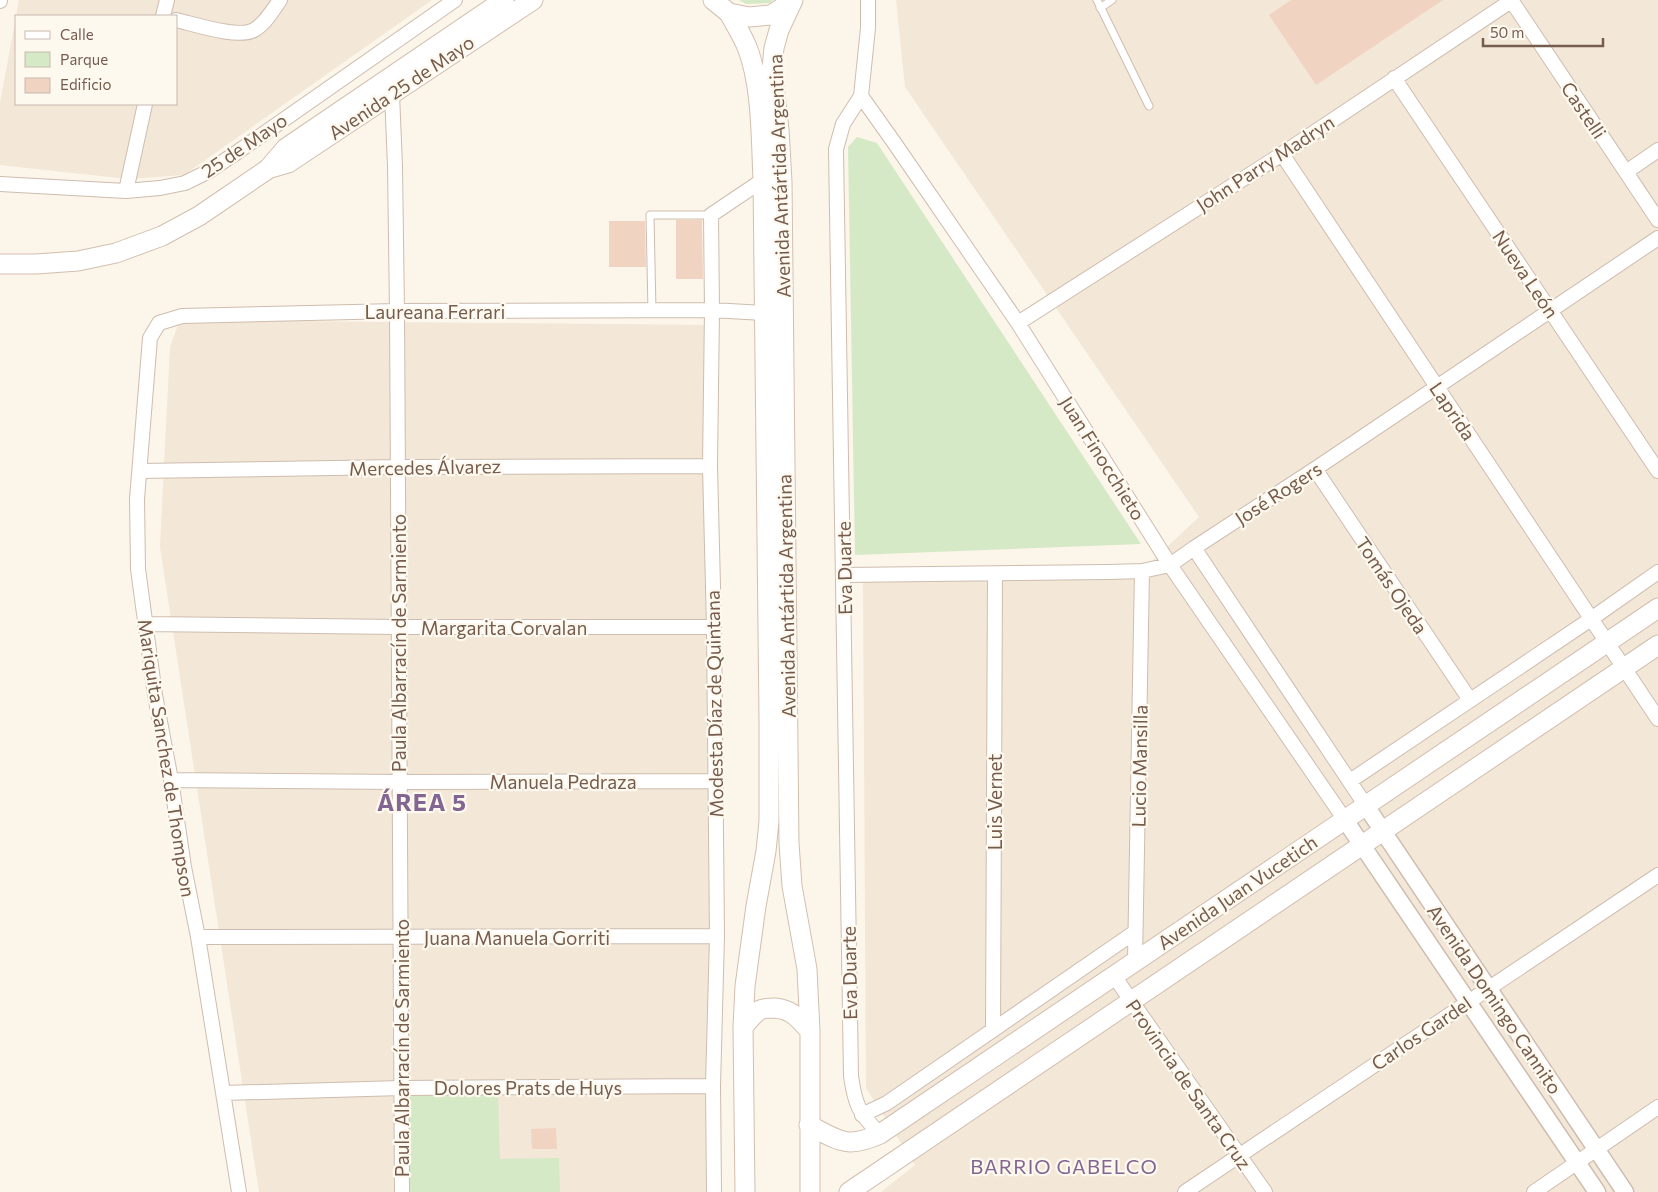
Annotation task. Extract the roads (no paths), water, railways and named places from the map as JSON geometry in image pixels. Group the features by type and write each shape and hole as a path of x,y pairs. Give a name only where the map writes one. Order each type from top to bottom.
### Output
{"main road":[{"name":"Avenida 25 de Mayo","path":"0,264 78,261 116,253 162,236 192,220 268,169 286,148 504,0"},
{"name":"Avenida 25 de Mayo","path":"268,169 288,163 533,0"},
{"path":"713,0 729,13 749,17 771,15 792,1"},
{"name":"Avenida Antártida Argentina","path":"792,1 779,30 774,48 772,68 779,129 782,182 789,843 792,886 807,968 810,1031 810,1192"},
{"name":"Avenida Antártida Argentina","path":"729,13 747,47 754,70 760,118 763,180 769,821 745,986 743,1027 743,1188"},
{"name":"Avenida Juan Vucetich","path":"809,1125 836,1139 849,1143 864,1142 880,1134 1658,608"},
{"name":"Avenida Juan Vucetich","path":"849,1192 1658,645"},
{"path":"743,1027 762,1009 772,1008 787,1010 796,1016 810,1031"}],"street":[{"path":"163,15 167,0"},
{"path":"178,20 239,33 254,31 280,0"},
{"name":"25 de Mayo","path":"0,184 126,192 186,183 209,171 236,153 454,0"},
{"name":"Eva Duarte","path":"868,0 868,28 861,96 843,124 836,149 851,1076 854,1098 862,1115 880,1134"},
{"name":"John Parry Madryn","path":"1018,323 1282,154 1511,0"},
{"name":"Castelli","path":"1511,0 1658,220"},
{"name":"Nueva León","path":"1394,78 1658,471"},
{"name":"Paula Albarracín de Sarmiento","path":"392,94 396,166 402,1192"},
{"name":"Juan Finocchieto","path":"861,96 1018,323 1170,565 1345,820"},
{"path":"126,192 145,105"},
{"path":"1626,172 1658,150"},
{"name":"Laprida","path":"1282,154 1658,719"},
{"path":"711,216 763,180"},
{"name":"Modesta Díaz de Quintana","path":"711,216 710,466 714,627 717,936 713,1086 714,1192"},
{"name":"José Rogers","path":"844,575 1142,571 1170,565 1658,238"},
{"name":"Laureana Ferrari","path":"159,323 182,316 397,310 712,310 764,313"},
{"name":"Mariquita Sanchez de Thompson","path":"159,323 150,338 137,500 138,569 155,695 171,780 184,868 198,937 239,1192"},
{"name":"Mercedes Álvarez","path":"140,472 397,467 710,466"},
{"name":"Tomás Ojeda","path":"1314,470 1470,700"},
{"path":"1194,548 1366,806"},
{"name":"Lucio Mansilla","path":"1135,961 1142,571"},
{"path":"1350,781 1658,572"},
{"name":"Luis Vernet","path":"992,1030 995,574"},
{"name":"Margarita Corvalan","path":"145,624 398,627 714,627"},
{"name":"Manuela Pedraza","path":"171,780 399,782 715,781"},
{"name":"Avenida Domingo Cannito","path":"1366,806 1625,1192"},
{"name":"Avenida Domingo Cannito","path":"1345,820 1596,1192"},
{"name":"Carlos Gardel","path":"1184,1192 1658,875"},
{"path":"862,1115 886,1103 1136,932"},
{"name":"Juana Manuela Gorriti","path":"198,937 717,936"},
{"name":"Provincia de Santa Cruz","path":"1114,976 1264,1192"},
{"name":"Dolores Prats de Huys","path":"222,1093 401,1088 713,1086"},
{"path":"1534,1192 1658,1107"}],"lane":[{"path":"1097,0 1150,106"},
{"path":"1100,8 1112,0"},
{"path":"652,310 650,215 711,216"}],"district":[{"name":"ÁREA 5","path":"422,801"},
{"name":"BARRIO GABELCO","path":"1064,1166"}]}
